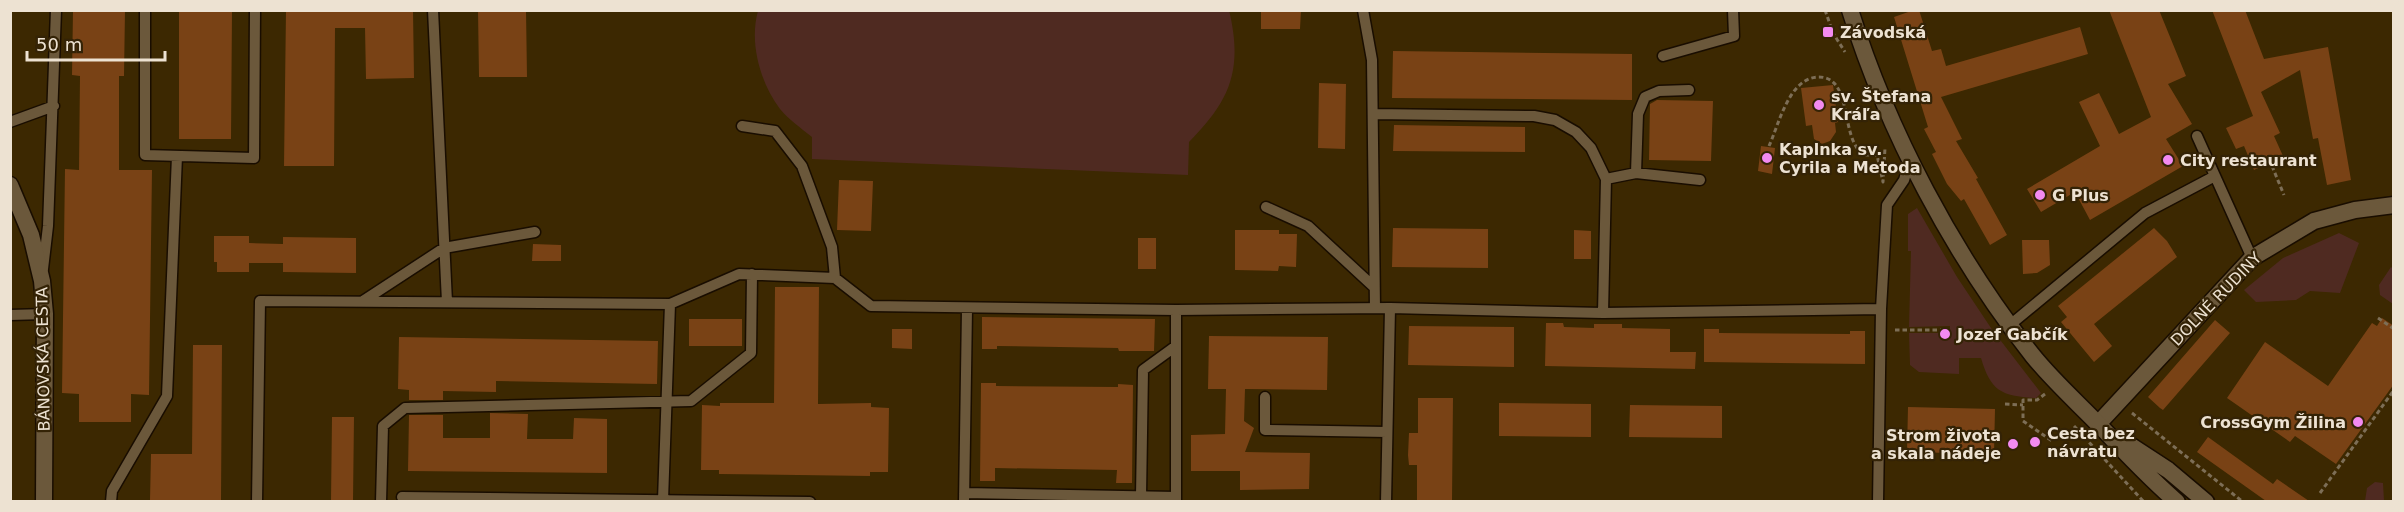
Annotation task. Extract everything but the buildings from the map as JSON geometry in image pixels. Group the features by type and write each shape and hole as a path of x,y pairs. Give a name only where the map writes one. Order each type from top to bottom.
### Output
{"street":[{"path":"1850,10 1879,88 1910,160 1949,231 2010,325 2060,387 2155,483 2177,501"},
{"name":"BÁNOVSKÁ CESTA","path":"10,185 31,235 42,281 45,314 44,501"},
{"name":"DOLNÉ RUDINY","path":"2098,424 2252,258 2275,242 2314,222 2355,210 2394,205"},
{"path":"2098,424 2168,470 2206,501"}],"lane":[{"path":"42,281 48,226 56,10"},
{"path":"145,10 145,155 254,158 255,10"},
{"path":"433,10 447,302"},
{"path":"1363,10 1372,60 1375,308"},
{"path":"1663,56 1734,36 1733,10"},
{"path":"1636,174 1638,114 1646,97 1659,91 1689,90"},
{"path":"10,123 54,106"},
{"path":"1372,114 1534,116 1555,120 1576,132 1591,148 1606,179 1603,313"},
{"path":"742,126 775,131 802,166 832,248 835,278"},
{"path":"2197,136 2252,258"},
{"path":"111,501 111,490 167,396 177,156"},
{"path":"1878,501 1881,309 1887,205 1905,180 1910,160"},
{"path":"1606,179 1636,174 1700,180"},
{"path":"2010,325 2145,213 2215,176"},
{"path":"1266,207 1308,226 1374,287"},
{"path":"363,301 444,248 535,232"},
{"path":"257,501 260,301 670,304 739,274 752,274 835,278 871,306 967,309 1390,308 1603,313 1881,309"},
{"path":"381,501 383,426 405,408 691,401 751,353 752,274"},
{"path":"663,500 670,304"},
{"path":"1386,501 1390,308"},
{"path":"967,309 964,497 1141,496 1176,499 1176,310"},
{"path":"10,315 45,314"},
{"path":"1141,496 1143,370 1176,346"},
{"path":"1265,397 1265,430 1387,432"},
{"path":"402,497 810,501"}],"path":[{"path":"1769,146 1796,87 1809,78 1821,77 1834,83 1842,96 1852,144 1864,155 1884,155"},
{"path":"1877,155 1883,182 1886,140"},
{"path":"2272,166 2284,195"},
{"path":"2378,318 2394,329"},
{"path":"1881,329 1948,330"},
{"path":"2320,493 2365,427 2394,390"},
{"path":"2045,394 2037,400 2023,400 2023,421 2052,441"},
{"path":"2005,404 2023,405"},
{"path":"2132,413 2243,501"}],"shaded area":[{"path":"1229,10 1235,50 1234,67 1224,97 1215,112 1189,142 1188,175 812,159 812,137 780,109 767,87 758,62 755,36 758,11"},
{"path":"11,11 2393,11 2393,501 11,501"},
{"path":"1917,208 1957,277 1991,328 2041,393 2036,398 2014,396 1999,390 1989,378 1981,358 1959,358 1959,374 1919,372 1910,365 1909,333 1939,333 1939,337 1950,336 1950,326 1909,327 1911,251 1908,251 1908,214"},
{"path":"2339,233 2359,243 2340,293 2310,291 2296,300 2256,302 2244,290 2283,258"},
{"path":"2391,267 2393,269 2393,304 2380,295 2379,285"},
{"path":"2375,482 2383,483 2384,501 2365,501 2367,488"}],"place":[{"name":"Závodská","path":"1828,32"},
{"name":"sv. Štefana Kráľa","path":"1819,105"},
{"name":"Kaplnka sv. Cyrila a Metoda","path":"1767,158"},
{"name":"City restaurant","path":"2168,160"},
{"name":"G Plus","path":"2040,195"},
{"name":"Jozef Gabčík","path":"1945,334"},
{"name":"CrossGym Žilina","path":"2358,422"},
{"name":"Cesta bez návratu","path":"2035,442"},
{"name":"Strom života a skala nádeje","path":"2013,444"}]}
